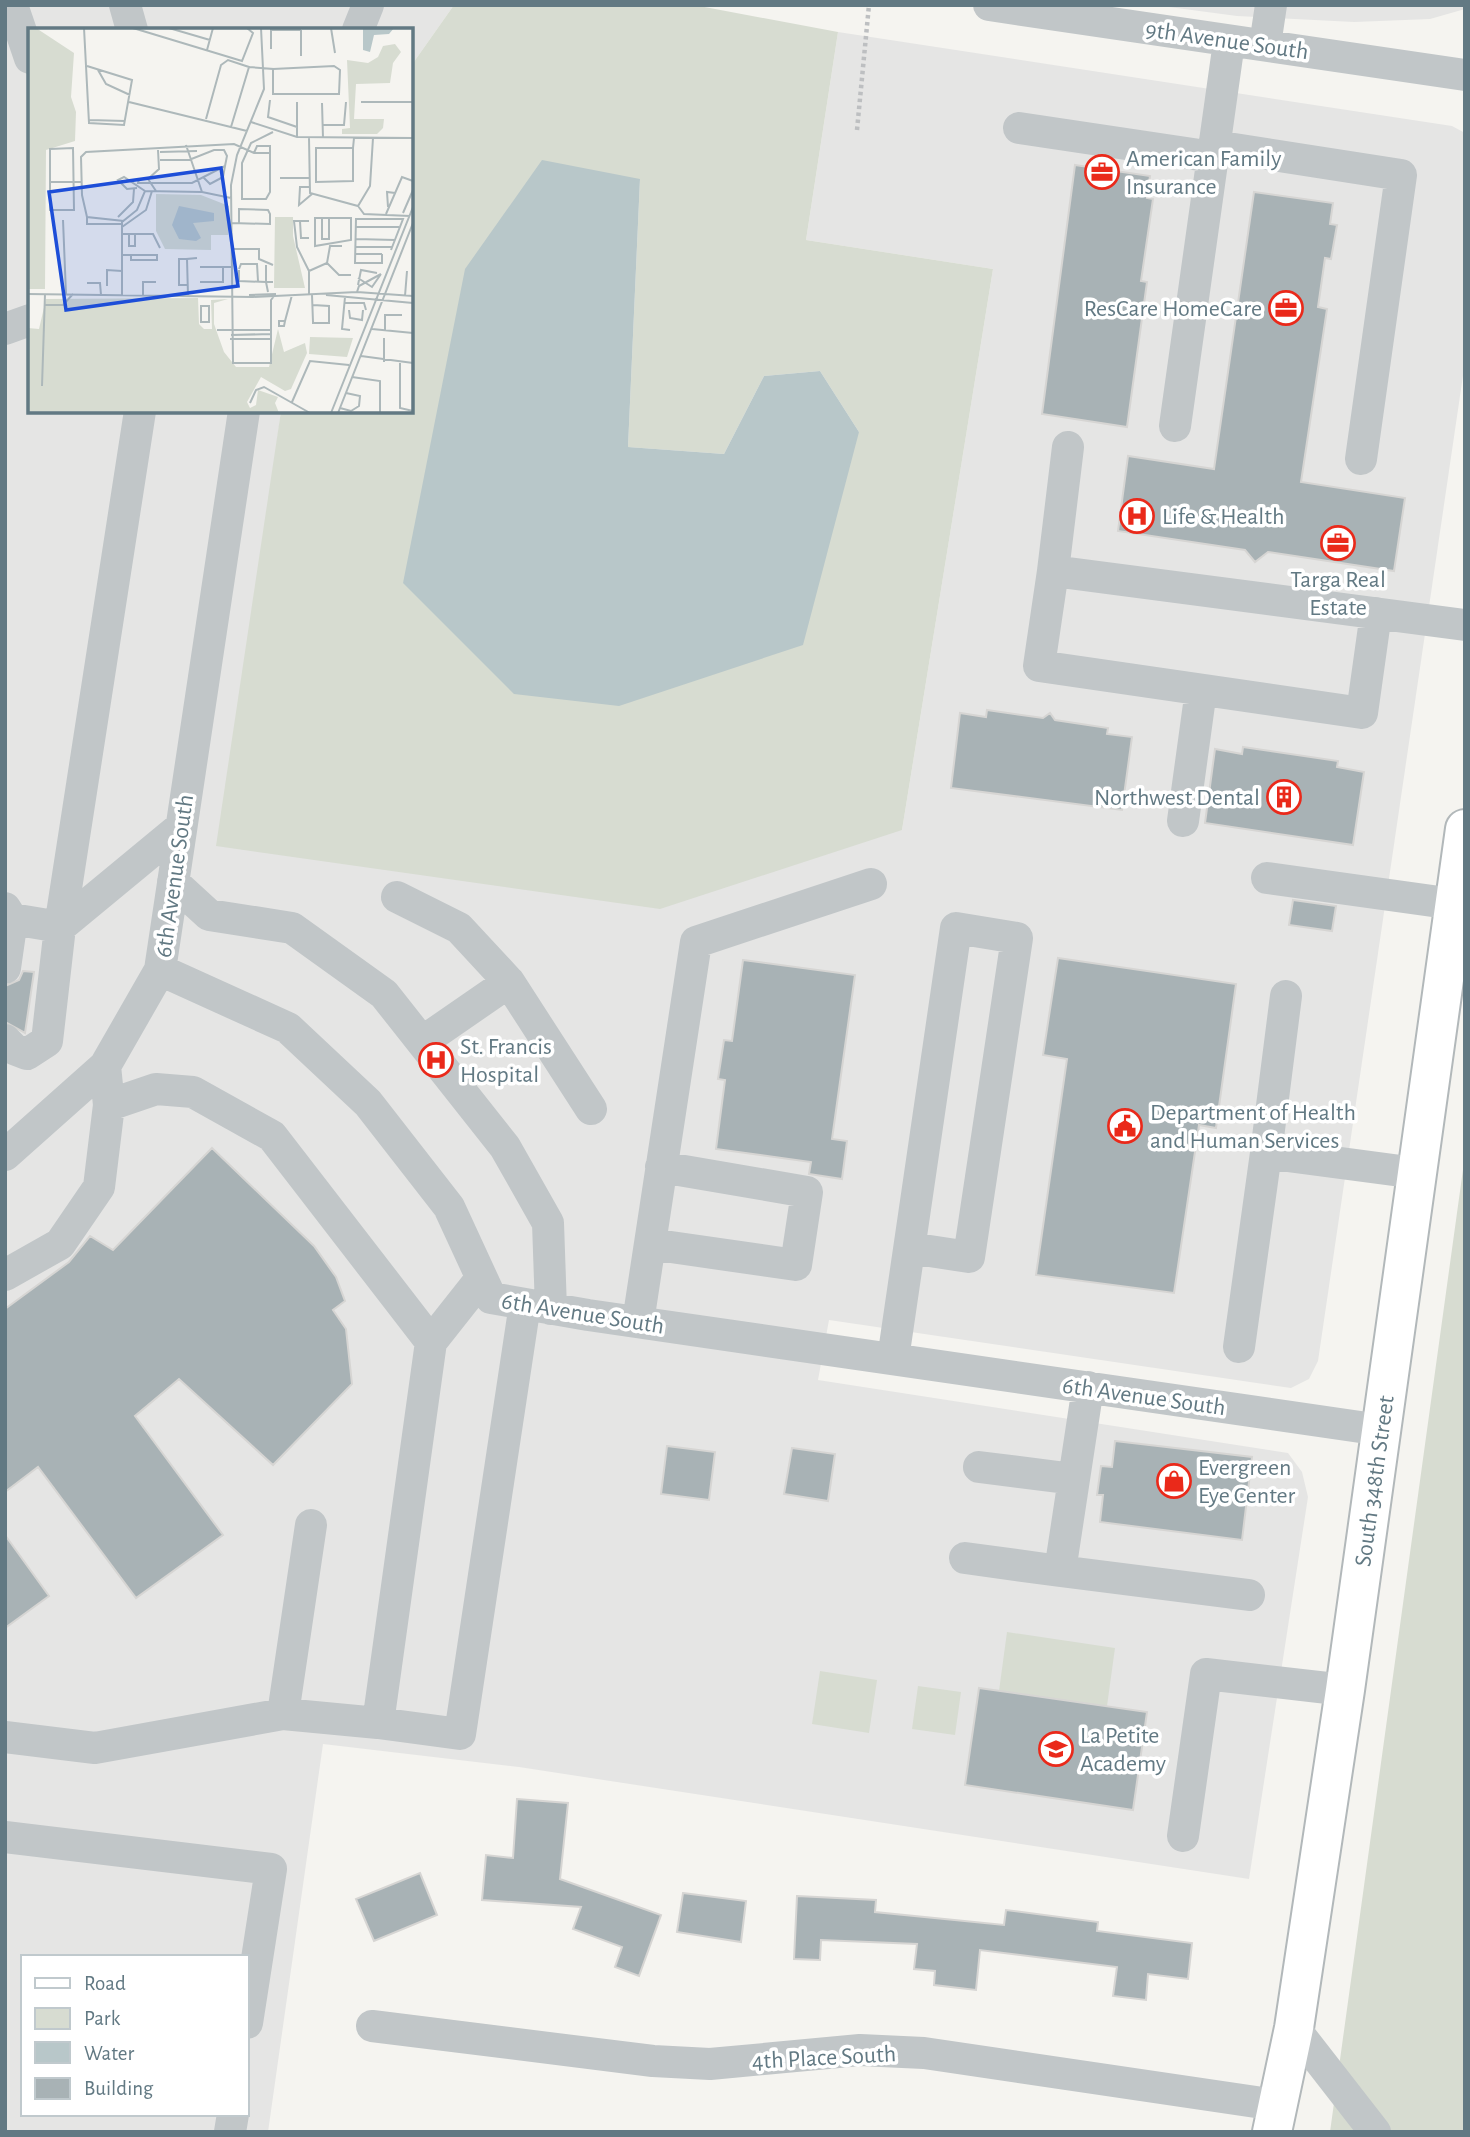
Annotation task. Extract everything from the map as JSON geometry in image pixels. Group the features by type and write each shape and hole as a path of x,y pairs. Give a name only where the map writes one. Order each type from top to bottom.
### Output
{"main road":[{"name":"South 348th Street","path":"1274,2118 1294,2028 1345,1690 1465,829"}],"street":[{"path":"12,5 28,52"},
{"path":"125,5 131,28"},
{"path":"359,28 368,5"},
{"path":"1265,45 1271,5"},
{"name":"9th Avenue South","path":"1005,6 1229,42 1465,75"},
{"path":"1175,426 1229,42"},
{"path":"1019,128 1401,175 1361,459"},
{"path":"5,329 28,321"},
{"path":"5,1040 14,1049 27,1054 47,1041 60,927 140,413"},
{"name":"6th Avenue South","path":"244,413 160,970 288,1028 368,1102 449,1207 465,1237 480,1280 491,1298 638,1322 1381,1430"},
{"path":"1069,447 1039,666 1362,713 1376,613"},
{"path":"1053,571 1465,625"},
{"path":"1183,821 1201,690"},
{"path":"60,927 181,827"},
{"path":"1267,878 1454,904"},
{"path":"5,1737 95,1748 283,1713 460,1734 538,1307 548,1223 505,1147 384,993 292,928 209,915 173,882"},
{"path":"638,1322 696,942 871,884"},
{"path":"397,897 459,928 509,982 591,1109"},
{"path":"5,968 9,913 60,927"},
{"path":"893,1359 956,928 1017,938 969,1257 910,1248"},
{"path":"5,1155 106,1066 160,970"},
{"path":"422,1042 509,982"},
{"path":"1239,1348 1286,996"},
{"path":"5,1275 60,1244 99,1187 109,1105 106,1066"},
{"path":"109,1105 156,1089 193,1093 272,1136 431,1342"},
{"path":"1266,1153 1416,1174"},
{"path":"650,1244 796,1265 807,1192 661,1167"},
{"path":"378,1723 431,1342 480,1280"},
{"path":"1060,1571 1088,1387"},
{"path":"979,1467 1074,1479"},
{"path":"283,1713 311,1525"},
{"path":"965,1558 1249,1595"},
{"path":"1183,1836 1206,1674 1345,1690"},
{"path":"5,1837 271,1869 248,2017"},
{"name":"4th Place South","path":"372,2026 653,2061 710,2064 860,2050 924,2053 1274,2118"},
{"path":"1294,2028 1375,2132"}],"path":[{"path":"857,130 869,5"}],"shaded area":[{"path":"5,5 454,5 413,63 413,28 28,28 28,413 281,413 267,517 902,830 993,269 806,240 838,32 1452,126 1465,133 1465,362 1318,1361 1309,1379 1291,1388 829,1320 818,1380 1288,1453 1302,1472 1308,1497 1249,1879 519,1767 323,1744 268,2132 5,2132"},
{"path":"1154,5 1465,5 1465,9 1430,19 1354,22 1237,16"}],"green space":[{"path":"454,5 694,5 838,32 806,240 993,269 902,830 660,909 216,846 281,413 413,413 413,63","holes":["640,179 628,447 724,454 764,376 820,371 859,432 403,583"]},
{"path":"1465,1155 1465,2132 1330,2132"},
{"path":"1007,1632 1115,1648 1107,1706 999,1691"},
{"path":"820,1671 877,1680 869,1733 812,1724"},
{"path":"918,1686 961,1692 955,1735 912,1729"}],"water":[{"path":"542,160 640,179 628,447 724,454 764,376 820,371 859,432 803,645 619,706 514,694 403,583 465,269"}],"building":[{"path":"1075,165 1150,176 1147,198 1153,199 1141,281 1147,282 1127,427 1042,414"},
{"path":"1254,192 1333,203 1330,224 1337,225 1331,259 1325,258 1318,307 1327,309 1301,482 1405,498 1394,571 1268,552 1255,562 1245,550 1118,531 1128,456 1214,469"},
{"path":"987,710 1043,718 1050,713 1055,720 1108,728 1107,734 1132,737 1122,810 951,788 960,713 986,717"},
{"name":"Northwest Dental","path":"1243,747 1338,761 1337,767 1364,772 1353,845 1205,823 1215,749 1242,754"},
{"path":"1293,900 1336,906 1332,931 1289,925"},
{"name":"Department of Health and Human Services","path":"1058,958 1236,984 1216,1128 1199,1125 1174,1293 1036,1275 1067,1059 1043,1055"},
{"path":"743,960 855,975 832,1139 847,1141 842,1179 809,1174 811,1162 716,1149 725,1080 718,1079 724,1040 732,1041"},
{"path":"23,971 34,972 25,1033 5,1022 5,986 19,980"},
{"path":"212,1148 314,1246 336,1277 345,1301 333,1310 346,1329 352,1384 273,1465 179,1379 135,1416 223,1535 136,1598 38,1467 5,1492 5,1309 69,1262 90,1236 113,1250"},
{"name":"Evergreen Eye Center","path":"1115,1441 1252,1457 1242,1540 1100,1522 1103,1495 1097,1495 1101,1466 1112,1467"},
{"path":"667,1446 715,1452 709,1500 661,1494"},
{"path":"792,1448 835,1454 828,1501 784,1494"},
{"path":"5,1535 49,1596 5,1628"},
{"name":"La Petite Academy","path":"979,1688 1147,1712 1133,1810 965,1785"},
{"path":"517,1799 568,1803 560,1879 661,1915 639,1976 615,1967 622,1947 573,1929 581,1907 482,1900 486,1855 513,1858"},
{"path":"420,1873 437,1915 374,1941 356,1899"},
{"path":"683,1893 746,1901 741,1942 677,1932"},
{"path":"797,1896 876,1900 875,1912 1004,1925 1006,1910 1098,1922 1097,1931 1192,1943 1188,1979 1148,1974 1146,2000 1113,1996 1117,1967 980,1950 976,1990 934,1985 935,1971 914,1969 917,1944 821,1940 820,1960 794,1959"}],"place":[{"name":"American Family Insurance","path":"1102,172"},
{"name":"ResCare HomeCare","path":"1286,308"},
{"name":"Life & Health","path":"1137,516"},
{"name":"Targa Real Estate","path":"1338,543"},
{"name":"Northwest Dental","path":"1284,797"},
{"name":"St. Francis Hospital","path":"436,1060"},
{"name":"Department of Health and Human Services","path":"1125,1126"},
{"name":"Evergreen Eye Center","path":"1174,1481"},
{"name":"La Petite Academy","path":"1056,1749"}]}
